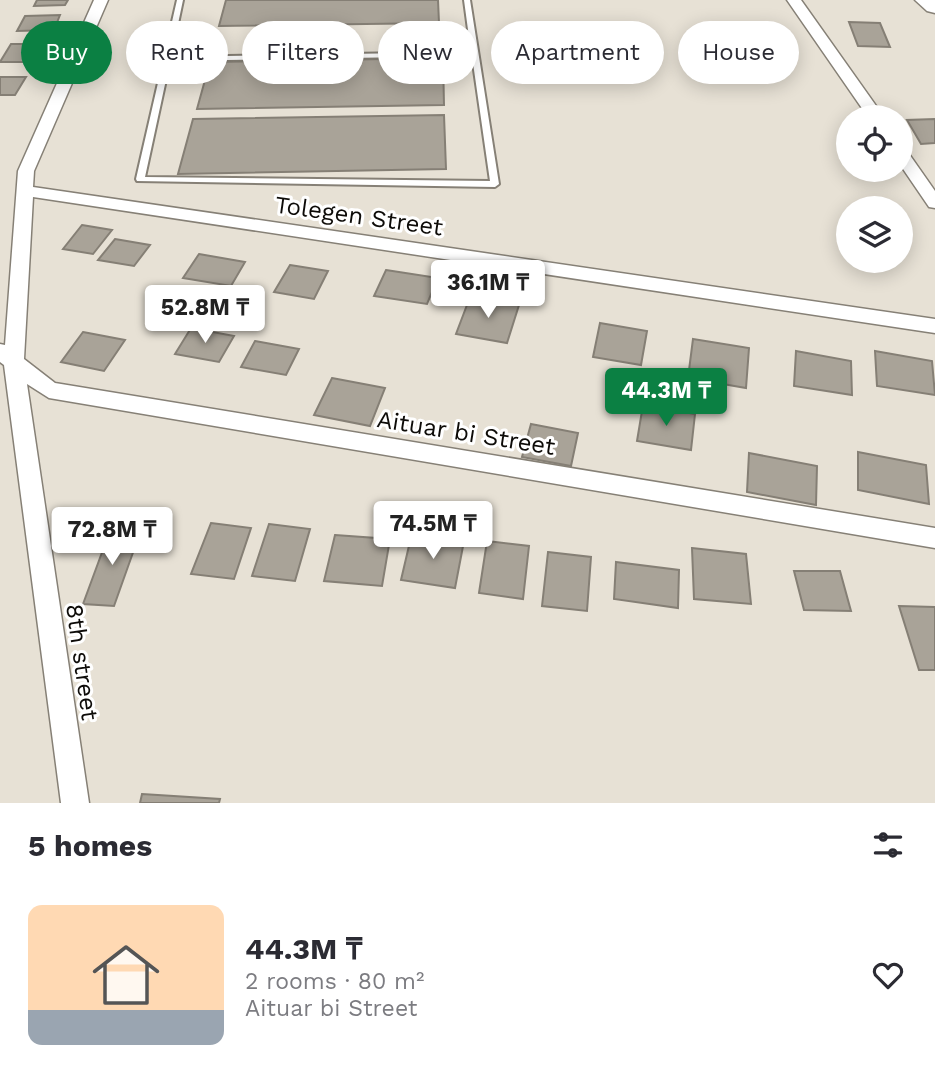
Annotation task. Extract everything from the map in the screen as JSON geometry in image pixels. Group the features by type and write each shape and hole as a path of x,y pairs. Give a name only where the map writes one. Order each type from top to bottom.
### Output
{"highway":[{"path":"926,0 935,6"}],"street":[{"name":"8th street","path":"75,803 7,357 26,171 102,0"},
{"path":"794,0 868,105"},
{"path":"913,171 935,203"},
{"name":"Tolegen Street","path":"25,191 935,326"},
{"name":"Aituar bi Street","path":"7,357 49,390 935,538"}],"lane":[{"path":"175,21 180,0"},
{"path":"467,0 470,21"},
{"path":"228,58 378,56"},
{"path":"161,84 140,179 495,184 477,67"}],"building":[{"path":"37,0 68,0 65,5 34,6"},
{"path":"226,0 438,0 439,21 378,21 378,24 364,24 364,21 242,21 242,26 228,26 228,21 220,21"},
{"path":"60,15 58,21 22,21 25,16"},
{"path":"849,22 880,23 890,47 858,46"},
{"path":"11,44 21,44 21,62 0,62"},
{"path":"364,59 378,59 378,84 444,84 444,105 197,109 204,84 228,84 228,62 242,61 242,84 364,84"},
{"path":"0,77 21,77 22,84 15,95 0,95"},
{"path":"444,115 446,169 178,174 193,119"},
{"path":"935,119 935,143 921,144 913,130 913,120"},
{"path":"82,225 112,230 93,254 63,249"},
{"path":"115,239 150,245 134,266 98,260"},
{"path":"199,254 245,262 231,286 183,278"},
{"path":"290,265 328,271 314,299 274,292"},
{"path":"386,270 438,278 427,304 374,296"},
{"path":"470,297 519,305 507,343 456,334"},
{"path":"600,323 647,331 641,365 593,357"},
{"path":"191,328 234,336 219,362 175,354"},
{"path":"83,332 125,340 104,371 61,362"},
{"path":"693,339 749,348 746,388 688,378"},
{"path":"255,341 299,349 286,375 241,367"},
{"path":"796,351 851,361 852,395 794,386"},
{"path":"875,351 932,361 935,395 877,386"},
{"path":"332,378 385,388 370,426 314,415"},
{"path":"643,405 695,414 691,450 637,441"},
{"path":"531,424 578,433 571,466 522,457"},
{"path":"858,452 926,465 929,504 858,490"},
{"path":"749,453 817,466 816,505 747,492"},
{"path":"211,523 251,528 234,579 191,574"},
{"path":"269,524 310,529 295,581 252,576"},
{"path":"111,528 141,530 114,606 83,604"},
{"path":"412,533 464,541 455,588 401,580"},
{"path":"335,535 390,539 382,586 324,581"},
{"path":"487,541 529,546 523,599 479,593"},
{"path":"692,548 746,554 751,604 694,599"},
{"path":"548,552 591,557 587,611 542,606"},
{"path":"616,562 679,570 678,608 614,599"},
{"path":"794,571 840,571 851,611 804,610"},
{"path":"899,606 935,607 935,670 919,670"},
{"path":"142,794 220,799 219,803 140,803"}]}
